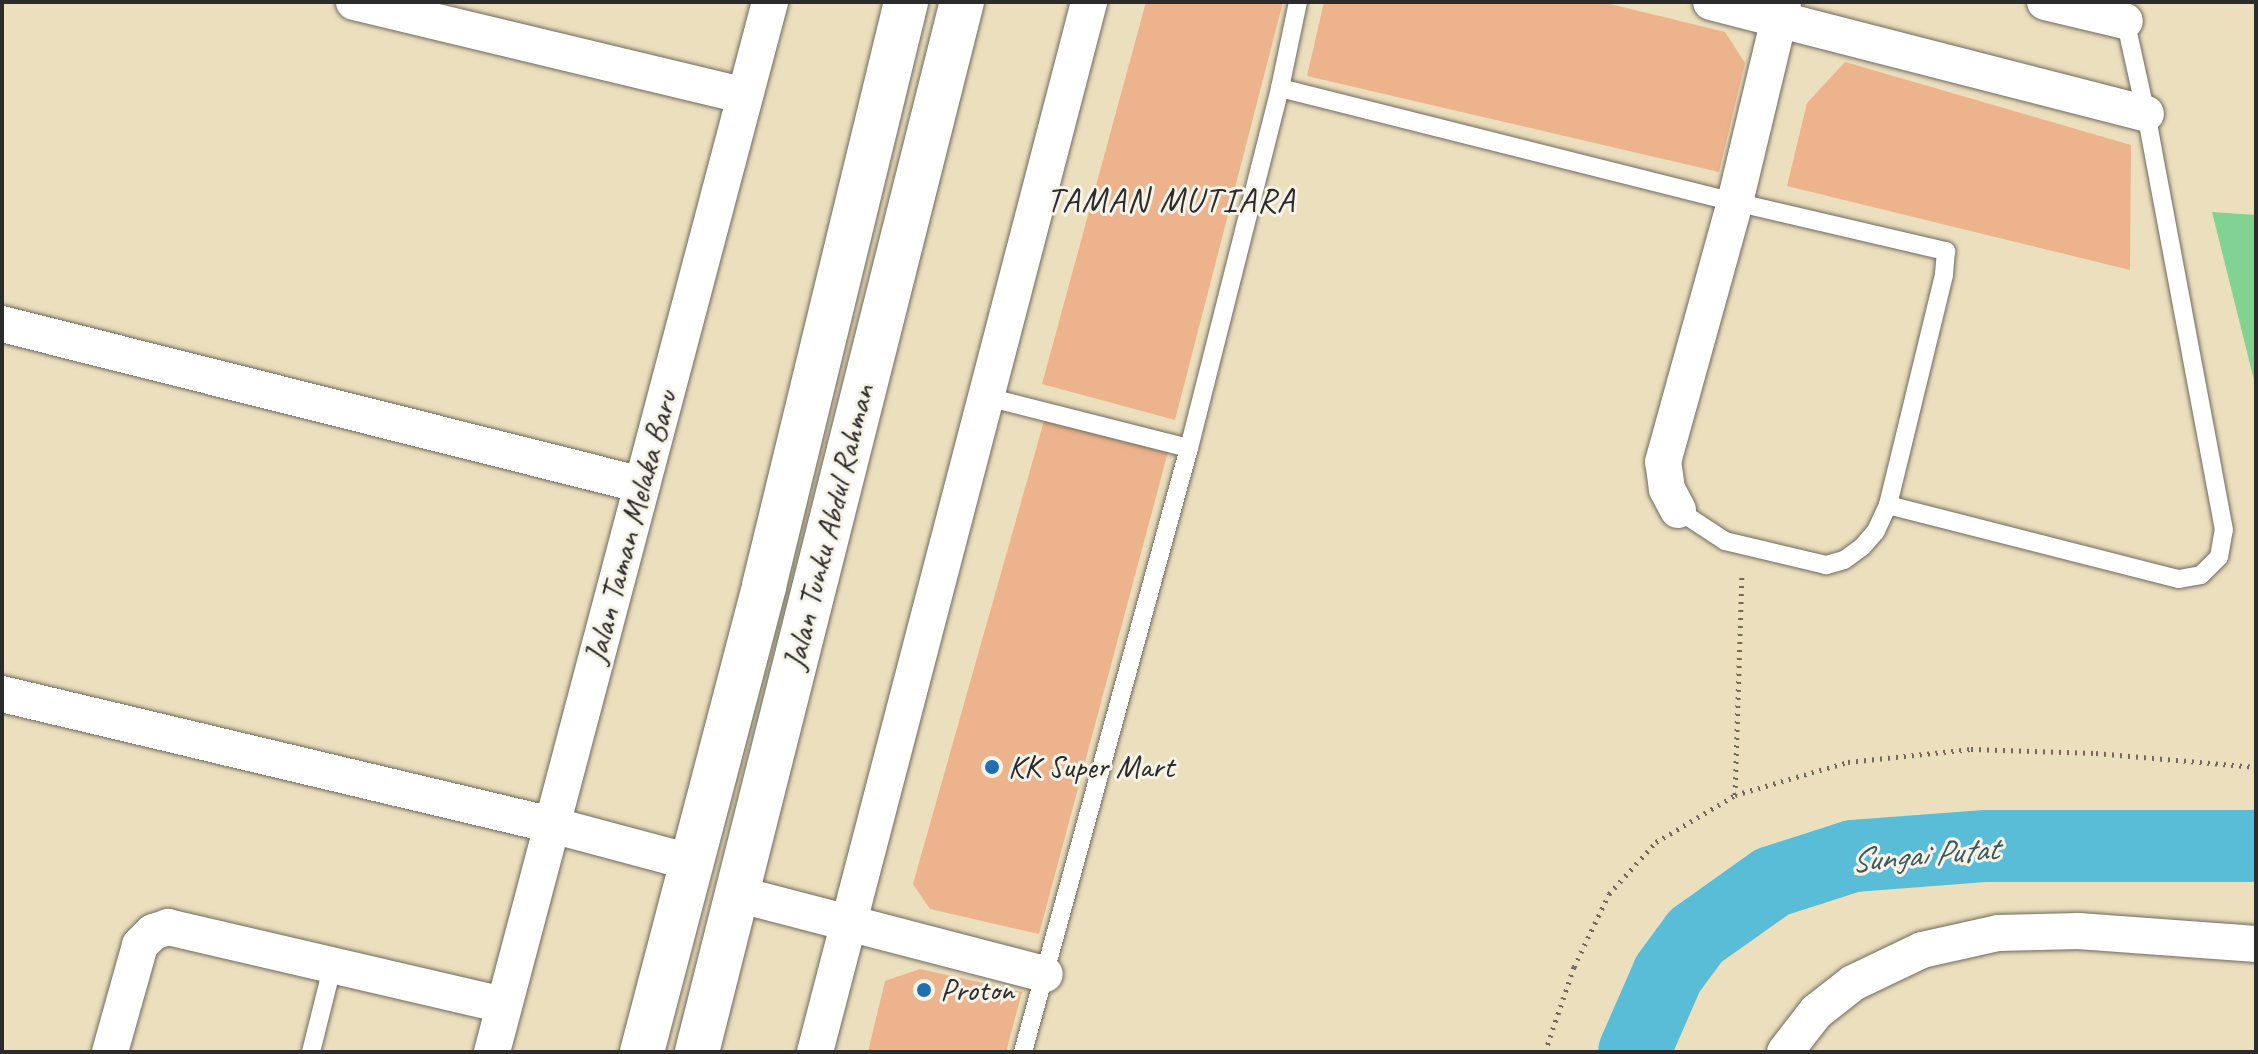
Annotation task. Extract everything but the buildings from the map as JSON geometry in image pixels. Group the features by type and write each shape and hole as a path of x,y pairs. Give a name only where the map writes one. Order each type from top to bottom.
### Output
{"main road":[{"name":"Jalan Tunku Abdul Rahman","path":"642,1052 764,586 906,2"},
{"name":"Jalan Tunku Abdul Rahman","path":"697,1052 962,2"}],"street":[{"path":"354,2 745,96"},
{"name":"Jalan Taman Melaka Baru","path":"492,1052 770,2"},
{"path":"815,1052 851,924 983,396 1089,2"},
{"path":"1711,2 1781,10 2146,114"},
{"path":"2045,2 2123,12"},
{"path":"1678,510 1667,489 1663,462 1735,202 1781,10"},
{"path":"2,324 642,485"},
{"path":"2,694 552,825 690,862"},
{"path":"737,894 1045,974"},
{"path":"110,1052 140,945 153,932 168,927 504,1005"},
{"path":"1785,1052 1816,1012 1853,983 1922,950 1982,936 2079,931 2256,944"}],"lane":[{"path":"1023,1052 1189,448 1280,88 1298,2"},
{"path":"1888,505 2179,579 2201,575 2219,557 2224,530 2146,114 2123,12"},
{"path":"1280,88 1735,202 1946,251 1944,275 1888,505 1876,531 1844,560 1826,565 1743,545 1700,527 1678,510"},
{"path":"983,396 1189,448"},
{"path":"311,1052 333,964"}],"path":[{"path":"1735,795 1743,545"},
{"path":"1545,1052 1574,967 1609,894 1656,842 1735,795 1848,762 1971,749 2096,753 2256,767"}],"green space":[{"path":"2212,212 2256,215 2256,388"}],"waterway":[{"name":"Sungai Putat","path":"1634,1052 1668,974 1696,936 1772,882 1853,856 1987,846 2256,846"}],"place":[{"name":"KK Super Mart","path":"992,767"},
{"name":"Proton","path":"924,990"}],"district":[{"name":"TAMAN MUTIARA","path":"1171,200"}]}
